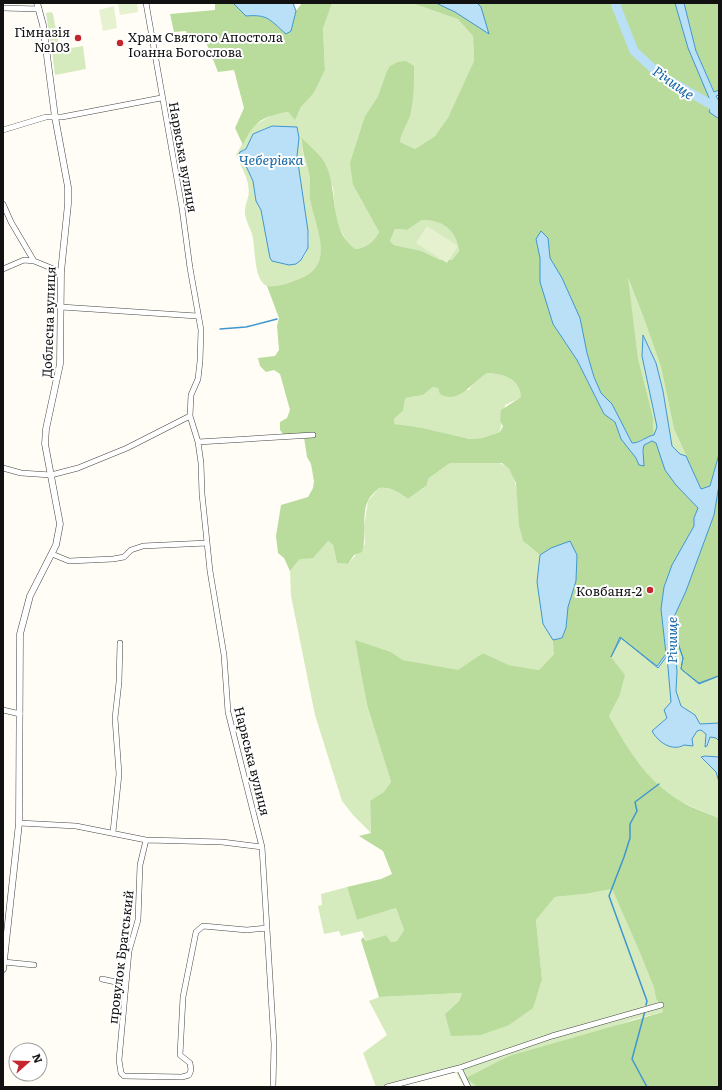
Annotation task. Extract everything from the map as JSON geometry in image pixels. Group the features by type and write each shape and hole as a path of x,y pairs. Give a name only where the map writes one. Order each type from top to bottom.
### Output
{"street":[{"name":"Нарвська вулиця","path":"146,3 161,98 182,208 197,316 201,330 198,379 191,395 190,416 198,442 201,463 202,494 207,544 224,655 228,712 262,847 274,1044 273,1087"},
{"path":"3,8 38,6"},
{"name":"Доблесна вулиця","path":"3,969 6,915 19,823 20,649 24,615 37,580 52,554 57,541 60,524 45,444 60,364 61,272 68,204 68,187 55,117 43,25 38,6"},
{"path":"3,130 46,116 62,117 161,98"},
{"path":"3,204 11,222 34,261"},
{"path":"3,269 24,260 34,261 61,272"},
{"path":"61,307 197,316"},
{"path":"3,468 21,473 51,475 78,468 127,448 190,416"},
{"path":"198,442 313,435"},
{"path":"52,554 69,560 113,560 124,557 131,550 143,546 207,544"},
{"path":"113,832 119,774 115,718 119,682 120,642"},
{"path":"3,710 20,714"},
{"path":"19,823 76,826 113,832 146,840 222,842 262,847"},
{"name":"провулок Братський","path":"146,840 140,865 138,920 129,951 125,984 124,1013 120,1041 121,1073 128,1076 189,1076 191,1070 190,1063 181,1057 180,1052 184,997 198,930 202,926 247,930 267,928"},
{"path":"4,962 34,965"},
{"path":"102,979 125,984"},
{"path":"387,1087 459,1068 552,1036 662,1005"},
{"path":"459,1068 468,1087"}],"green space":[{"path":"118,3 137,3 138,12 120,15"},
{"path":"215,3 233,3 246,16 264,17 286,34 291,31 296,11 302,3 332,3 323,29 325,70 314,93 301,107 295,120 288,112 265,118 255,126 243,145 235,128 244,108 234,70 218,72 204,37 188,39 186,31 174,32 170,14 215,10"},
{"path":"332,3 412,3 458,18 473,36 474,61 449,118 435,136 415,149 400,142 401,134 409,118 386,73 378,96 365,116 353,185 379,232 375,239 366,246 355,249 348,244 336,221 333,187 302,139 303,153 310,177 310,196 321,244 321,255 318,265 311,273 287,283 276,286 267,286 262,283 257,271 252,234 245,214 245,206 249,189 236,155 252,127 272,115 288,112 295,119 301,107 314,93 325,70 323,29","holes":["297,127 299,136 298,163 309,242 306,254 302,259 293,264 287,264 270,258 261,210 256,201 253,181 246,166 243,150 246,149 253,134 266,128"]},
{"path":"412,3 675,3 688,48 719,119 719,453 710,486 701,489 674,429 661,367 628,278 638,358 653,417 654,436 632,443 612,404 601,393 594,377 587,353 580,318 562,278 550,258 548,238 536,239 540,258 540,282 553,324 577,360 604,414 615,422 621,439 636,458 639,465 644,458 644,445 652,441 656,443 665,470 676,485 698,508 694,518 694,526 672,565 664,587 661,609 666,654 657,666 620,638 611,657 625,675 619,697 609,716 631,753 658,785 682,802 719,818 719,1087 477,1087 466,1078 509,1056 663,1012 661,1005 656,999 654,988 640,953 612,889 555,897 536,920 542,979 533,1008 509,1025 481,1035 451,1036 445,1014 459,1001 462,993 379,997 361,940 363,937 366,941 386,935 391,942 397,941 404,930 396,908 357,920 347,887 381,879 392,874 383,851 359,836 371,833 370,801 384,792 391,782 367,705 355,640 391,652 403,660 458,670 483,653 509,665 539,670 554,654 553,640 562,638 566,628 568,607 576,581 577,555 551,548 540,555 523,541 519,525 516,483 509,469 502,463 450,463 429,478 426,486 408,499 391,489 379,488 370,497 366,507 362,552 354,555 348,564 337,563 333,545 328,541 313,558 300,559 290,571 284,558 278,553 276,536 281,505 308,497 313,488 314,481 311,464 307,457 304,437 285,437 280,430 280,422 287,418 290,410 280,374 274,370 266,372 260,366 258,358 275,356 279,350 277,326 279,318 267,286 276,286 287,283 311,273 317,265 320,255 321,244 310,199 310,177 303,153 302,138 325,163 332,185 337,220 341,231 347,241 355,249 366,246 375,239 379,232 353,185 350,163 365,116 378,96 390,66 398,62 406,61 414,66 414,91 410,116 400,142 415,149 435,136 448,118 474,61 473,36 458,19","holes":["422,220 429,220 442,224 452,232 459,251 452,260 440,260 422,251 394,245 390,241 395,229 407,230","487,373 498,374 509,378 514,381 520,391 521,397 501,410 500,421 503,426 500,432 482,438 470,439 423,428 394,424 394,419 403,411 405,398 423,395 433,387 438,388 440,394 447,397 453,397 465,391"]},
{"path":"684,3 719,3 719,90 715,93 696,51"},
{"path":"114,6 117,28 103,31 99,10"},
{"path":"51,12 53,14 59,45 51,46 46,13"},
{"path":"83,46 86,69 55,75 52,51"},
{"path":"422,220 429,220 442,224 452,232 459,251 452,260 440,260 422,251 394,245 390,241 395,229 407,230"},
{"path":"427,226 458,246 447,263 416,243"},
{"path":"627,276 661,367 674,429 686,456 680,454 672,446 663,391 656,363 643,336 642,356 657,427 654,436 653,417 638,358"},
{"path":"487,373 499,374 509,378 518,385 521,391 522,397 505,405 500,432 482,438 470,439 423,428 394,424 394,419 403,411 404,398 423,395 433,387 469,390 476,379"},
{"path":"450,463 498,463 509,469 516,487 519,521 524,541 540,555 570,541 577,555 576,581 554,654 539,670 509,665 483,653 458,671 403,660 391,652 356,641 367,705 391,782 385,792 370,802 371,833 353,815 342,801 315,715 291,596 290,571 300,559 328,541 333,545 337,563 348,564 365,544 364,527 368,501 379,488 391,489 408,499 425,487 429,478"},
{"path":"719,485 719,676 699,684 681,669 683,658 674,630 674,617 686,591 714,515"},
{"path":"673,631 683,658 719,677 719,723 700,725 695,715 681,706 676,691 677,672"},
{"path":"620,637 657,667 667,655 671,702 667,718 655,736 665,744 676,748 684,745 692,746 692,739 697,731 701,730 706,734 705,738 708,746 710,737 716,738 719,741 719,757 705,756 701,758 716,772 718,777 719,818 682,802 658,785 631,753 609,716 619,697 611,657"},
{"path":"347,887 357,920 396,908 404,930 397,941 391,942 386,935 366,941 362,931 341,936 339,931 324,934 318,906 322,905 321,894"},
{"path":"612,889 654,988 656,999 661,1005 663,1012 635,1019 467,1078 477,1087 464,1087 456,1072 392,1087 376,1087 363,1053 387,1035 369,1001 379,997 462,993 459,1001 445,1014 542,979 536,920 555,897"}],"water":[{"path":"233,3 293,3 296,11 291,31 286,34 264,17 246,16"},
{"path":"436,3 477,3 481,7 489,34 455,12"},
{"path":"675,3 684,3 696,51 714,92 719,90 719,95 716,96 719,101 719,119 709,112 712,105 688,48"},
{"name":"Чеберівка","path":"272,126 297,127 299,138 297,156 308,231 308,248 301,260 296,264 289,265 272,261 270,258 261,210 256,201 253,181 246,166 238,157 240,152 246,149 253,134"},
{"path":"541,231 548,238 550,258 562,278 580,318 587,353 594,377 601,393 612,404 632,443 654,435 657,427 642,356 643,335 656,363 663,391 672,446 680,454 686,456 701,489 710,486 719,454 719,485 714,515 686,591 674,617 674,630 683,658 674,633 677,672 676,691 681,706 695,715 700,724 719,723 719,741 716,738 710,737 707,746 705,747 706,734 701,730 697,731 692,739 693,746 684,745 679,747 670,747 666,745 658,739 652,731 667,718 664,710 671,702 667,656 658,668 621,638 611,657 620,637 657,666 666,654 661,609 664,587 672,565 694,526 694,518 698,508 676,485 665,470 656,443 652,441 644,445 644,466 639,465 636,458 621,439 615,422 604,414 577,360 553,324 540,282 540,258 536,239"},
{"path":"570,541 577,555 576,581 568,607 566,628 562,638 553,640 543,624 537,582 540,555 551,548"},
{"path":"681,669 699,683 719,676 699,684"},
{"path":"701,757 719,757 719,782 716,772"}],"waterway":[{"name":"Річище","path":"615,3 634,51 661,76 712,105 719,112"},
{"path":"220,329 246,327 277,319"},
{"path":"646,1005 647,1001 609,896 630,838 630,824 637,811 635,802 659,784"},
{"path":"645,1011 632,1059 647,1087"}],"place":[{"name":"Гімназія №103","path":"78,38"},
{"name":"Храм Святого Апостола Іоанна Богослова","path":"120,43"},
{"name":"Ковбаня-2","path":"650,590"}]}
